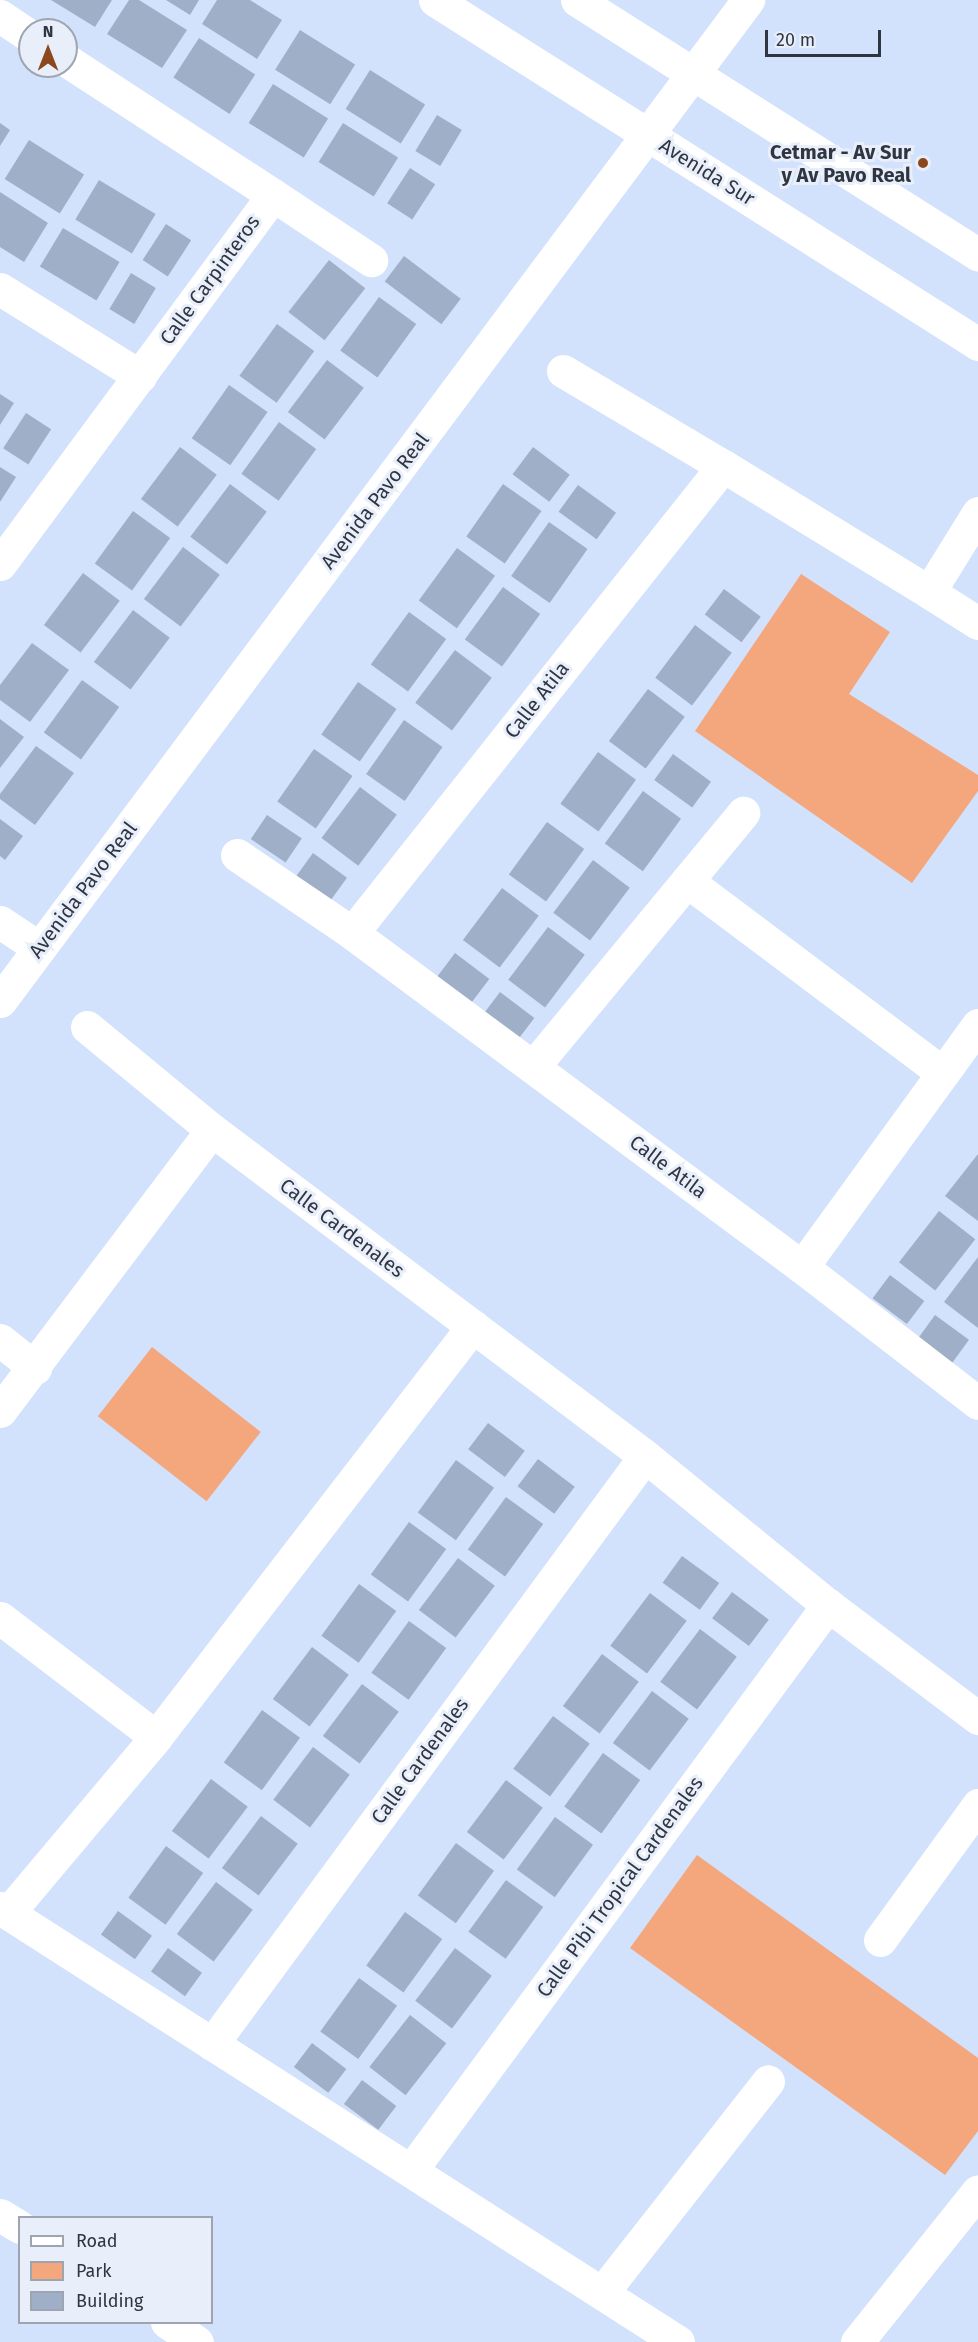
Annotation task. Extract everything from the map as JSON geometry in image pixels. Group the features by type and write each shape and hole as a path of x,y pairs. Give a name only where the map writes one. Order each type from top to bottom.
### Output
{"street":[{"name":"Avenida Sur","path":"435,0 978,344"},
{"path":"577,0 978,254"},
{"name":"Avenida Pavo Real","path":"0,1001 650,135 748,0"},
{"path":"0,16 18,28"},
{"name":"Calle Carpinteros","path":"0,564 273,195 78,68"},
{"path":"273,195 371,260"},
{"path":"0,289 140,376"},
{"path":"562,371 723,466 978,623"},
{"name":"Calle Atila","path":"352,933 723,466"},
{"path":"929,592 978,513"},
{"path":"533,1067 743,813"},
{"name":"Calle Atila","path":"237,855 352,933 802,1267 978,1403"},
{"path":"687,881 943,1073"},
{"path":"0,922 39,948"},
{"path":"802,1267 978,1025"},
{"name":"Calle Cardenales","path":"87,1027 212,1130 645,1456 212,2044"},
{"path":"0,1411 35,1368 212,1130"},
{"path":"473,1326 156,1737 4,1910 412,2169 678,2342"},
{"path":"0,1340 35,1368"},
{"path":"645,1456 828,1605 978,1718"},
{"name":"Calle Pibi Tropical Cardenales","path":"412,2169 828,1605"},
{"path":"0,1618 156,1737"},
{"path":"880,1940 978,1805"},
{"path":"602,2293 768,2081"},
{"path":"857,2342 978,2191"},
{"path":"0,2215 18,2226"},
{"path":"170,2324 197,2342"}],"green space":[{"path":"801,574 890,632 849,694 978,775 978,791 912,883 695,731"},
{"path":"152,1347 261,1432 207,1501 98,1416"},
{"path":"697,1855 978,2058 978,2131 945,2175 630,1948"}],"building":[{"path":"51,0 112,0 95,27"},
{"path":"129,0 139,0 187,30 162,68 107,34"},
{"path":"166,0 199,0 190,15"},
{"path":"217,0 250,0 282,20 257,59 202,24"},
{"path":"300,30 355,64 330,104 275,70"},
{"path":"199,38 255,74 230,114 173,77"},
{"path":"370,70 425,104 401,143 346,109"},
{"path":"273,84 328,118 304,157 249,123"},
{"path":"437,115 462,130 440,166 415,151"},
{"path":"0,123 10,130 0,146"},
{"path":"343,123 398,157 374,196 319,162"},
{"path":"29,140 84,174 60,213 5,179"},
{"path":"410,168 435,184 412,220 387,203"},
{"path":"99,180 156,214 132,253 75,219"},
{"path":"0,192 48,223 24,262 0,247"},
{"path":"166,224 191,240 168,276 143,260"},
{"path":"63,228 120,262 96,301 40,267"},
{"path":"404,256 461,299 441,324 385,282"},
{"path":"329,260 365,288 325,340 288,312"},
{"path":"131,273 156,288 134,324 109,309"},
{"path":"379,297 416,324 377,377 340,350"},
{"path":"277,324 314,351 277,403 239,376"},
{"path":"327,360 364,388 325,440 288,412"},
{"path":"229,385 268,412 230,465 192,438"},
{"path":"0,394 14,403 0,425"},
{"path":"26,413 51,429 28,465 3,448"},
{"path":"279,422 316,449 279,501 241,474"},
{"path":"180,447 217,475 178,527 141,499"},
{"path":"533,447 570,475 549,502 513,474"},
{"path":"0,467 16,477 0,502"},
{"path":"230,484 267,512 227,564 190,537"},
{"path":"503,484 542,511 505,563 466,536"},
{"path":"578,485 616,513 597,539 559,512"},
{"path":"133,511 170,538 132,591 95,564"},
{"path":"549,522 588,549 550,603 511,576"},
{"path":"183,547 220,575 181,627 144,599"},
{"path":"457,548 495,576 457,628 419,601"},
{"path":"83,573 120,601 81,653 44,625"},
{"path":"503,587 540,614 502,667 465,640"},
{"path":"724,589 761,617 741,642 705,615"},
{"path":"133,610 170,638 131,690 94,662"},
{"path":"409,612 446,639 408,692 371,665"},
{"path":"695,625 732,653 692,705 655,678"},
{"path":"32,643 69,670 30,722 0,700 0,685"},
{"path":"455,650 492,678 452,730 415,703"},
{"path":"82,680 119,707 81,760 44,733"},
{"path":"358,682 397,709 360,761 321,734"},
{"path":"648,689 685,717 646,769 609,741"},
{"path":"0,719 24,737 0,768"},
{"path":"404,720 443,747 405,801 366,774"},
{"path":"36,746 74,773 35,825 0,799 0,794"},
{"path":"314,749 353,776 316,828 277,801"},
{"path":"598,752 636,780 598,831 560,804"},
{"path":"673,754 711,782 692,808 654,780"},
{"path":"360,787 397,815 358,866 321,838"},
{"path":"643,791 681,819 643,871 605,844"},
{"path":"267,815 302,838 286,863 251,839"},
{"path":"0,819 23,836 5,860 0,856"},
{"path":"547,822 584,849 546,902 509,875"},
{"path":"313,853 347,878 330,901 296,876"},
{"path":"593,860 630,888 590,940 553,913"},
{"path":"502,888 539,916 500,968 463,940"},
{"path":"548,927 585,955 545,1007 508,980"},
{"path":"455,953 489,979 471,1003 437,977"},
{"path":"500,992 534,1018 516,1042 482,1016"},
{"path":"978,1154 978,1221 945,1196"},
{"path":"939,1211 975,1239 935,1291 899,1262"},
{"path":"978,1257 978,1328 944,1302"},
{"path":"890,1275 924,1301 907,1324 873,1298"},
{"path":"935,1315 969,1340 952,1363 918,1338"},
{"path":"488,1423 525,1451 505,1477 468,1449"},
{"path":"538,1459 575,1487 554,1514 518,1486"},
{"path":"456,1460 494,1488 456,1540 418,1513"},
{"path":"506,1497 543,1524 505,1577 468,1550"},
{"path":"409,1522 446,1549 408,1602 371,1575"},
{"path":"682,1556 719,1583 700,1610 663,1583"},
{"path":"458,1558 495,1586 456,1638 419,1610"},
{"path":"359,1584 396,1611 359,1663 321,1636"},
{"path":"732,1592 769,1620 749,1646 712,1618"},
{"path":"650,1593 687,1621 647,1673 610,1646"},
{"path":"409,1621 446,1648 409,1700 371,1673"},
{"path":"700,1629 737,1657 697,1709 660,1682"},
{"path":"312,1647 349,1675 310,1727 273,1699"},
{"path":"602,1654 639,1682 600,1734 563,1706"},
{"path":"362,1684 399,1712 360,1764 323,1736"},
{"path":"652,1691 689,1719 650,1771 613,1743"},
{"path":"262,1710 300,1738 262,1790 224,1763"},
{"path":"553,1716 590,1744 550,1796 513,1769"},
{"path":"313,1747 350,1775 310,1827 273,1800"},
{"path":"603,1753 640,1780 601,1833 564,1806"},
{"path":"211,1779 248,1807 209,1859 172,1831"},
{"path":"506,1780 543,1808 504,1860 467,1832"},
{"path":"261,1816 298,1844 259,1896 222,1868"},
{"path":"555,1817 593,1845 555,1897 517,1870"},
{"path":"456,1843 494,1871 456,1923 418,1896"},
{"path":"166,1846 203,1873 166,1925 128,1898"},
{"path":"506,1880 543,1907 506,1959 468,1932"},
{"path":"216,1882 253,1910 214,1962 177,1934"},
{"path":"118,1911 152,1936 135,1959 101,1934"},
{"path":"405,1912 442,1939 403,1992 366,1965"},
{"path":"168,1948 202,1973 185,1996 151,1971"},
{"path":"455,1948 492,1976 452,2028 415,2001"},
{"path":"359,1978 397,2006 358,2059 320,2031"},
{"path":"410,2015 446,2043 406,2095 369,2067"},
{"path":"312,2043 346,2069 328,2093 294,2067"},
{"path":"362,2080 396,2106 378,2130 344,2104"}],"place":[{"name":"Cetmar - Av Sur y Av Pavo Real","path":"923,163"}]}
